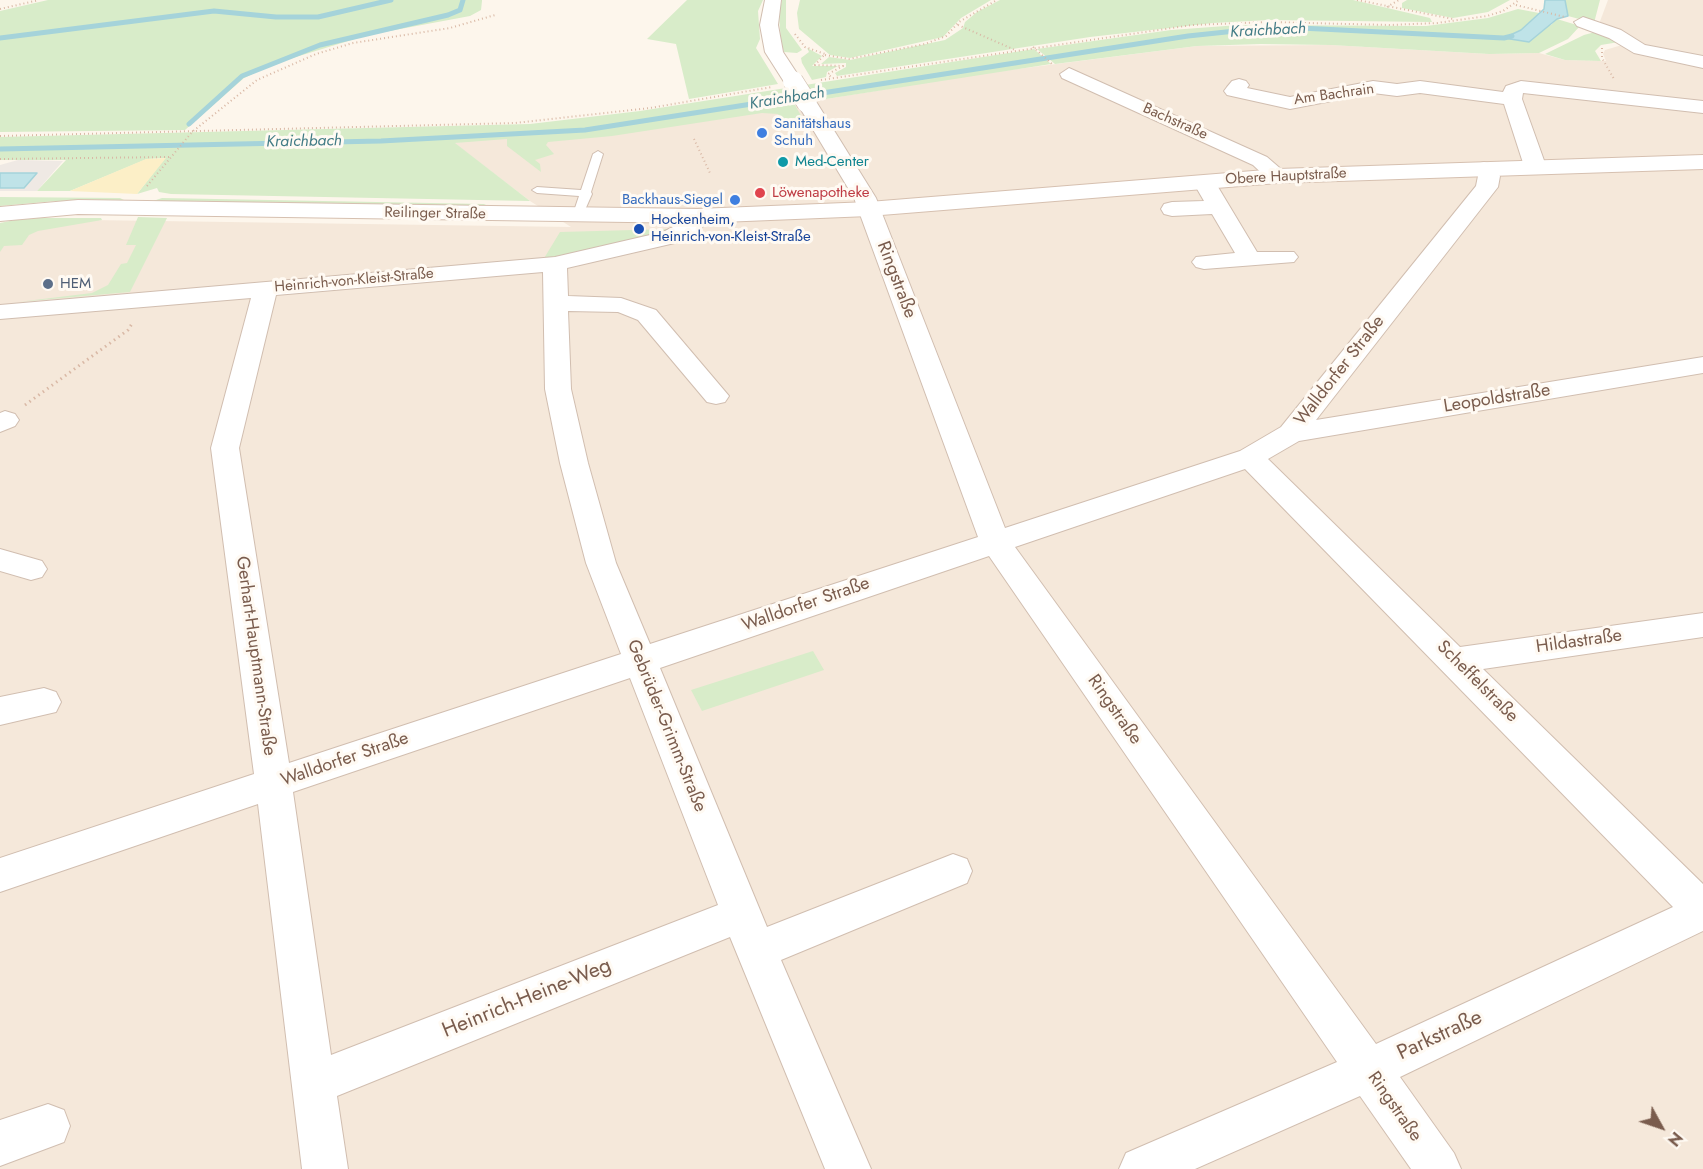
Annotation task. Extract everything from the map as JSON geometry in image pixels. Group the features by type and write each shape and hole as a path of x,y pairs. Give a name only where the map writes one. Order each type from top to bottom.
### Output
{"main road":[{"name":"Obere Hauptstraße","path":"869,209 1278,176 1703,162"},
{"name":"Reilinger Straße","path":"0,214 78,207 577,217 697,216 869,209"}],"street":[{"name":"Ringstraße","path":"773,0 769,25 774,52 862,190 995,541 1438,1169"},
{"path":"1583,22 1615,34 1626,43 1649,52 1703,62"},
{"name":"Bachstraße","path":"1063,71 1260,161 1278,176"},
{"name":"Am Bachrain","path":"1239,85 1234,91 1290,103 1373,87 1397,90 1420,87 1512,99"},
{"path":"1534,166 1512,99 1513,90 1521,87 1703,107"},
{"name":"Walldorfer Straße","path":"0,875 1250,457 1291,433 1486,187 1489,176 1484,168"},
{"path":"1204,182 1250,259"},
{"path":"1172,209 1219,207"},
{"name":"Heinrich-von-Kleist-Straße","path":"0,312 555,264 671,237 692,226 697,216"},
{"path":"1204,262 1286,257"},
{"name":"Gebrüder-Grimm-Straße","path":"555,264 558,389 574,463 601,563 749,932 848,1169"},
{"name":"Gerhart-Hauptmann-Straße","path":"265,289 225,448 274,784 325,1169"},
{"path":"555,303 621,305 647,315 716,396"},
{"name":"Leopoldstraße","path":"1291,433 1703,365"},
{"name":"Scheffelstraße","path":"1250,457 1703,911"},
{"path":"0,560 31,569"},
{"name":"Hildastraße","path":"1455,660 1703,625"},
{"path":"0,711 44,702"},
{"name":"Heinrich-Heine-Weg","path":"313,1084 749,932 953,871"},
{"name":"Parkstraße","path":"1142,1169 1368,1070 1703,911"},
{"path":"0,1143 48,1126"}],"lane":[{"path":"577,217 587,194 598,154"},
{"path":"537,190 587,194"}],"path":[{"path":"0,9 39,0"},
{"path":"805,46 815,48 825,56 849,59 926,44 946,36 958,25 997,0"},
{"path":"1357,0 1386,8 1458,20"},
{"path":"1386,8 1399,0"},
{"path":"813,81 1015,50 1216,24 1268,22 1390,25 1458,20 1487,16 1516,4 1519,0"},
{"path":"1516,4 1583,22"},
{"path":"146,188 192,132 257,80 316,54 353,43 473,23 495,15"},
{"path":"958,25 1015,50"},
{"path":"1601,97 1615,80 1600,51 1608,45 1626,43"},
{"path":"1034,48 1063,71"},
{"path":"825,56 814,65 840,64 841,68 828,74 833,78"},
{"path":"0,135 459,125 558,120 772,87"},
{"path":"694,139 710,173"},
{"path":"0,159 171,157"},
{"path":"3,421 128,330 147,300"}],"shaded area":[{"path":"1608,0 1703,0 1703,1169 0,1169 0,224 22,219 571,227 530,201 454,143 791,100 826,99 986,73 1197,46 1331,45 1489,54 1539,53 1565,60 1606,61 1603,54 1605,50 1622,45 1599,24"},
{"path":"18,160 63,161 37,191 0,191 0,165"}],"green space":[{"path":"48,0 482,1 481,10 470,16 368,35 273,64 244,78 185,130 0,132 0,11"},
{"path":"687,0 763,0 758,11 760,39 756,48 778,84 689,99 676,44 647,39"},
{"path":"782,0 786,0 786,28 802,50 797,53 784,52 781,42 779,15"},
{"path":"800,0 991,0 961,18 943,37 850,58 830,55 799,29 797,13"},
{"path":"1000,0 1353,0 1430,18 1432,22 1268,20 1213,23 1090,37 837,76 835,73 846,67 846,63 821,64 829,57 850,60 945,40 963,28 965,22 977,12"},
{"path":"1407,0 1510,0 1488,12 1453,18 1402,8 1402,3"},
{"path":"1565,0 1600,0 1594,23 1568,16"},
{"path":"1518,9 1539,13 1521,30 1505,38 1551,25 1557,19 1580,26 1568,39 1539,53 1489,54 1331,45 1261,44 1197,46 1055,64 1037,49 1171,30 1239,25 1426,26 1488,18"},
{"path":"1599,31 1619,42 1601,45 1595,51 1601,61 1565,60 1545,54 1584,35"},
{"path":"807,48 822,56 812,66 838,66 827,72 826,77 812,80 801,58 809,52"},
{"path":"1034,49 1051,64 826,99 792,100 803,119 785,123 778,114 762,113 612,136 548,142 546,145 554,154 535,160 540,164 541,172 507,146 507,139 455,143 530,201 171,194 159,192 157,188 137,194 165,158 147,159 70,191 37,191 66,160 0,160 0,137 530,124 640,111"},
{"path":"0,197 120,198 124,200 56,201 0,206"},
{"path":"162,198 484,204 488,206 153,201"},
{"path":"138,217 167,218 130,292 18,302 92,293 108,285 121,264 127,263 136,245 126,245"},
{"path":"25,218 101,218 102,220 38,231 29,235 22,245 4,246 0,252 0,223"},
{"path":"670,229 669,232 543,260 560,232"},
{"path":"813,651 824,670 702,711 691,690"}],"sand":[{"path":"166,158 137,194 70,191 146,159"}],"water":[{"path":"1545,0 1565,0 1568,16 1557,19 1529,42 1504,38 1521,30 1544,9"},
{"path":"0,173 37,173 24,188 0,188"}],"waterway":[{"path":"0,38 214,11 276,17 318,17 391,0"},
{"path":"189,124 242,76 320,45 448,15 460,10 463,0"},
{"name":"Kraichbach","path":"0,149 381,141 585,130 1188,36 1245,30 1300,28 1504,38 1512,36"}],"place":[{"name":"Sanitätshaus Schuh","path":"762,133"},
{"name":"Med-Center","path":"783,162"},
{"name":"Löwenapotheke","path":"760,193"},
{"name":"Backhaus-Siegel","path":"735,200"},
{"name":"Hockenheim, Heinrich-von-Kleist-Straße","path":"639,229"},
{"name":"HEM","path":"48,284"}]}
